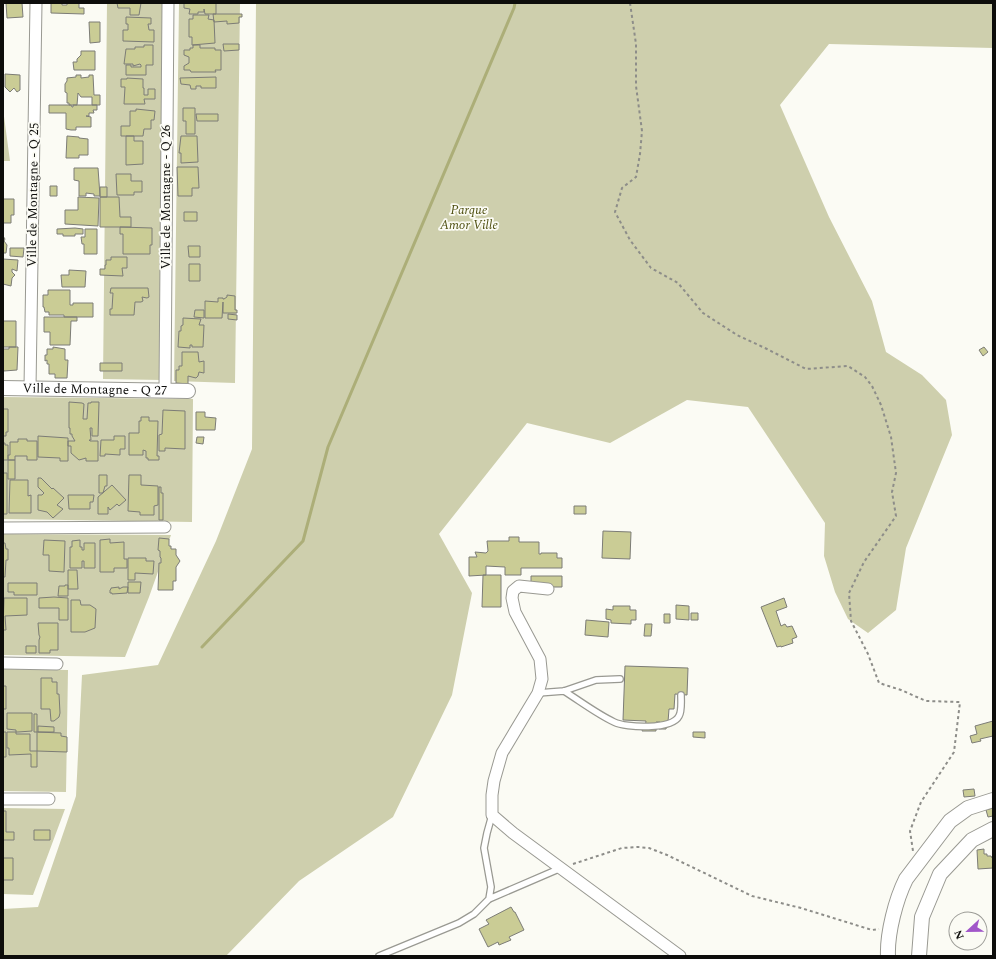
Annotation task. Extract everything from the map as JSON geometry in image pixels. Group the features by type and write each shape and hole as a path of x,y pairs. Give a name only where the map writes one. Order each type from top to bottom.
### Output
{"street":[{"name":"Ville de Montagne - Q 25","path":"30,388 36,3"},
{"name":"Ville de Montagne - Q 26","path":"165,390 168,3"},
{"name":"Ville de Montagne - Q 27","path":"3,388 188,391"},
{"path":"3,528 165,527"},
{"path":"548,589 519,586 513,590 512,598 515,612 540,659 542,679 538,693 502,753 494,781 492,816 680,956"},
{"path":"3,663 57,664"},
{"path":"3,800 50,799"},
{"path":"888,956 890,930 906,879 950,821 968,808 993,800"},
{"path":"919,956 922,917 940,874 972,840 993,829"}],"lane":[{"path":"538,693 564,691 596,680 620,678"},
{"path":"564,691 616,723 634,726 659,726 676,721 680,715 681,695"},
{"path":"489,900 491,887 484,848 492,816"},
{"path":"379,956 459,923 474,914 489,900 562,868"}],"path":[{"path":"630,3 636,44 636,86 642,131 636,177 622,188 615,212 630,240 651,268 678,283 703,313 737,335 806,370 848,366 865,377 872,386 881,405 891,437 896,473 892,492 896,516 864,562 849,593 851,621 868,654 879,683 901,690 926,701 960,702 954,752 921,802 910,831 915,866"},
{"path":"562,868 622,848 649,848 667,855 752,896 801,908 872,930 890,930"}],"green space":[{"path":"107,3 166,3 162,380 103,379"},
{"path":"179,3 240,3 235,383 174,381"},
{"name":"Parque Amor Ville","path":"256,3 993,3 993,48 829,44 780,105 829,217 872,301 886,352 922,375 946,400 952,435 906,548 896,610 868,633 848,619 835,592 824,556 825,523 748,407 687,400 610,443 527,423 439,534 472,593 452,695 393,817 299,881 226,956 3,956 3,909 38,907 76,796 82,675 158,665 216,541 252,449"},
{"path":"3,109 10,161 3,161"},
{"path":"3,397 193,399 192,522 3,519"},
{"path":"3,534 171,535 149,597 125,657 3,655"},
{"path":"3,669 68,670 66,792 3,791"},
{"path":"3,808 65,809 33,895 3,894"}],"building":[{"path":"6,3 22,3 23,17 7,18"},
{"path":"51,3 62,3 62,5 67,5 67,3 79,3 79,8 84,8 84,14 51,13"},
{"path":"117,3 141,3 139,15 130,15 130,8 118,8"},
{"path":"184,3 216,3 216,14 205,14 204,9 204,12 198,12 198,14 189,14 190,9 184,8"},
{"path":"213,14 242,14 242,17 239,17 239,23 227,24 227,21 214,22"},
{"path":"193,15 209,15 208,19 214,20 215,43 192,45 192,37 189,37 189,19 193,19"},
{"path":"126,17 151,18 151,24 148,24 149,30 154,30 154,42 123,41 123,30 128,30"},
{"path":"89,22 100,22 100,42 90,43"},
{"path":"223,44 239,44 239,50 224,51"},
{"path":"144,45 153,45 153,65 146,65 146,75 126,75 126,65 131,65 131,67 141,67 141,65 133,66 133,64 124,64 126,49 144,47"},
{"path":"193,45 200,45 200,48 215,48 215,50 221,50 221,70 215,70 216,72 191,72 190,70 184,70 184,66 189,63 189,57 184,55 184,50 190,50 190,48 193,48"},
{"path":"81,51 95,51 95,70 74,70 73,62 77,62 77,59 81,55"},
{"path":"5,74 20,75 20,90 17,92 14,88 10,92 5,87"},
{"path":"76,75 81,75 81,78 93,75 94,95 100,95 100,105 92,105 92,97 81,97 78,93 77,105 69,105 69,103 67,103 65,84 67,78 76,77"},
{"path":"216,77 216,88 201,88 201,86 196,86 196,89 191,89 190,85 181,84 180,78"},
{"path":"121,79 143,79 144,95 148,95 148,89 155,89 155,99 144,99 145,104 124,104 125,87 121,87"},
{"path":"49,105 71,105 73,107 73,105 97,105 97,110 93,110 94,113 89,113 89,116 86,116 91,117 91,127 76,127 76,130 71,130 66,129 66,113 49,113"},
{"path":"183,108 195,108 195,134 186,134 186,121 183,121"},
{"path":"136,109 155,111 154,120 151,120 151,129 144,129 143,136 121,136 121,126 130,126 130,111 136,111"},
{"path":"196,114 218,114 218,121 197,121"},
{"path":"67,136 88,139 88,155 79,155 79,158 66,158"},
{"path":"126,136 134,136 134,141 143,141 143,164 126,165"},
{"path":"181,136 197,136 198,162 181,163 181,153 179,153"},
{"path":"177,167 198,167 199,188 192,188 192,196 178,196"},
{"path":"74,168 98,168 100,196 94,196 94,194 86,193 86,196 79,196 79,181 74,180"},
{"path":"116,174 131,174 131,181 142,181 142,192 134,192 134,195 117,195"},
{"path":"50,186 57,186 57,196 50,196"},
{"path":"100,187 107,187 107,197 100,197"},
{"path":"78,197 99,198 98,226 65,224 65,210 78,210"},
{"path":"100,197 119,197 120,217 131,217 131,227 100,227"},
{"path":"3,199 14,199 14,215 11,215 11,223 3,223"},
{"path":"184,212 197,212 197,221 184,221"},
{"path":"120,227 152,228 152,245 150,245 150,254 123,254 123,234 120,234"},
{"path":"57,229 83,229 83,234 63,236 63,234 57,234"},
{"path":"85,229 97,229 97,254 84,254 84,244 82,244 81,237 85,237"},
{"path":"3,236 7,245 6,253 3,253"},
{"path":"188,246 200,246 200,257 189,257"},
{"path":"10,248 24,248 23,257 10,256"},
{"path":"111,257 127,257 127,268 122,268 123,276 100,275 100,269 105,269 106,260 111,260"},
{"path":"3,259 18,260 17,271 12,269 12,272 15,275 12,278 11,286 3,284"},
{"path":"189,264 200,264 200,281 189,281"},
{"path":"69,270 86,271 85,287 62,287 61,275 69,275"},
{"path":"111,288 148,288 149,297 142,297 143,301 135,302 134,315 110,315 113,293 110,293"},
{"path":"48,290 70,290 70,305 73,305 73,303 93,303 93,317 64,317 64,315 49,315 49,312 45,312 43,307 43,295 48,295"},
{"path":"227,295 235,296 235,310 237,310 237,313 223,313 223,302 222,318 205,318 205,301 218,302 218,298 224,299"},
{"path":"195,310 204,310 204,318 194,317"},
{"path":"228,314 237,315 237,320 228,319"},
{"path":"44,317 77,317 77,321 71,321 70,345 50,345 50,332 44,332"},
{"path":"183,318 201,319 199,325 204,325 203,347 192,347 192,345 190,345 190,348 178,347 179,331 181,331 181,326 183,325"},
{"path":"3,321 16,321 16,347 3,347"},
{"path":"9,347 18,347 17,370 4,371 3,349 9,349"},
{"path":"53,347 65,349 65,360 68,360 67,378 55,378 55,374 49,374 49,364 47,364 47,360 45,361 45,355 47,355 47,349 53,349"},
{"path":"984,347 988,352 983,356 979,350"},
{"path":"182,352 198,352 199,362 204,361 204,373 199,372 196,378 188,376 188,384 176,383 176,370 179,370 179,366 182,366"},
{"path":"100,363 122,363 122,371 100,371"},
{"path":"69,402 84,404 83,419 87,419 88,403 99,402 98,436 92,436 92,428 90,428 91,440 89,440 98,441 98,461 86,461 86,458 79,460 71,453 71,446 68,446 68,441 75,441 72,434 70,434 69,428"},
{"path":"3,409 8,409 8,432 6,432 6,436 3,436"},
{"path":"163,410 185,411 185,449 165,448 165,451 159,451 159,435 162,434"},
{"path":"196,412 205,412 205,417 216,418 215,430 196,430"},
{"path":"141,417 149,417 149,421 158,421 157,456 159,456 159,460 148,460 148,458 146,458 146,451 143,450 143,455 129,455 129,433 139,433 139,421 141,421"},
{"path":"38,436 68,438 68,461 60,461 60,458 38,457"},
{"path":"114,436 125,436 125,449 120,449 120,455 105,454 105,456 100,456 101,440 114,440"},
{"path":"197,437 204,437 203,444 196,443"},
{"path":"18,439 37,441 37,460 27,460 27,456 15,456 15,460 8,460 8,455 10,455 10,442 18,442"},
{"path":"3,443 8,445 8,460 3,460"},
{"path":"8,460 15,460 15,479 8,479"},
{"path":"3,473 7,473 7,514 3,514"},
{"path":"99,475 107,475 107,486 105,486 103,493 99,493"},
{"path":"129,475 141,475 141,485 158,486 158,505 154,506 154,515 140,515 140,512 128,511"},
{"path":"38,478 41,478 64,498 57,505 63,509 53,518 47,512 38,510 38,495 42,495 44,493 38,487"},
{"path":"10,480 28,480 28,496 31,495 31,513 9,513"},
{"path":"112,485 126,500 119,506 117,504 110,510 108,507 108,514 98,514 98,497"},
{"path":"159,487 161,487 161,493 163,493 163,520 159,520"},
{"path":"68,495 94,495 93,502 90,502 90,509 69,509"},
{"path":"574,506 586,506 586,514 574,514"},
{"path":"603,531 631,532 630,559 602,558"},
{"path":"509,537 519,537 519,542 539,542 539,554 557,553 557,558 562,558 562,568 521,568 521,575 505,575 505,567 486,566 486,575 469,576 469,557 477,557 475,552 486,553 488,551 487,541 509,541"},
{"path":"159,538 169,539 169,546 171,546 171,549 176,549 176,555 180,561 176,567 176,581 173,581 173,590 158,590 159,563 161,563 160,551 158,550"},
{"path":"110,539 110,543 124,542 124,559 127,559 127,568 114,568 114,572 100,572 100,540"},
{"path":"44,540 65,541 64,572 49,571 49,555 43,555"},
{"path":"80,540 80,547 82,547 82,550 84,550 84,543 95,543 95,568 84,568 84,561 82,561 82,568 70,568 70,547 72,547 72,541"},
{"path":"3,543 5,543 6,549 8,549 5,577 3,577"},
{"path":"128,558 146,558 146,561 154,561 153,574 135,573 135,580 128,580"},
{"path":"68,570 77,570 78,589 68,589"},
{"path":"483,575 501,575 501,607 482,607"},
{"path":"531,576 562,576 562,587 531,587"},
{"path":"128,582 141,582 140,593 128,593"},
{"path":"8,583 37,583 37,595 14,595 14,592 8,592"},
{"path":"68,585 68,596 58,596 59,586"},
{"path":"119,587 119,589 128,587 127,593 110,593 111,588"},
{"path":"4,598 27,598 27,615 5,616 6,630 3,630"},
{"path":"39,598 68,598 68,620 59,620 59,608 39,608"},
{"path":"784,598 787,607 776,611 781,626 785,624 787,627 792,626 797,637 792,639 793,643 777,647 761,607"},
{"path":"71,600 80,600 81,605 90,605 96,609 95,628 85,632 71,632"},
{"path":"676,605 689,606 689,620 676,619"},
{"path":"613,606 630,606 630,610 636,610 636,620 631,620 631,624 611,623 611,620 606,619 606,609 613,610"},
{"path":"691,613 698,613 698,620 691,620"},
{"path":"664,614 670,614 670,623 664,623"},
{"path":"586,620 609,622 608,637 585,635"},
{"path":"38,623 58,623 58,650 50,650 50,653 39,653 40,637"},
{"path":"645,624 652,624 651,636 644,636"},
{"path":"26,646 36,646 36,653 26,653"},
{"path":"625,666 688,668 687,695 675,694 674,709 669,709 666,729 659,729 660,722 656,722 656,731 642,731 643,728 645,728 646,721 623,720"},
{"path":"41,678 52,678 52,682 57,682 60,713 59,717 54,721 51,721 50,709 41,709"},
{"path":"3,686 6,686 6,709 3,709"},
{"path":"7,713 32,713 32,731 16,732 16,730 7,729"},
{"path":"34,714 37,714 37,732 34,732"},
{"path":"993,721 993,736 980,739 981,741 972,743 970,736 977,734 975,726"},
{"path":"38,726 54,727 54,732 38,732"},
{"path":"3,732 6,732 6,757 3,757"},
{"path":"7,732 16,732 16,734 30,734 30,751 37,751 37,767 31,767 31,754 9,755 9,748 7,748"},
{"path":"37,732 61,733 61,736 67,737 67,752 37,751"},
{"path":"693,732 705,732 705,738 693,737"},
{"path":"974,789 975,796 964,797 963,790"},
{"path":"993,808 993,816 988,817 986,810"},
{"path":"3,811 6,811 6,832 14,832 14,840 3,840"},
{"path":"34,830 50,830 50,840 34,840"},
{"path":"984,849 984,854 987,854 987,856 991,856 993,858 993,868 978,869 977,850"},
{"path":"3,858 13,858 13,880 3,880"},
{"path":"511,907 524,930 509,937 511,940 499,945 498,942 488,947 479,929 489,924 486,920"}],"waterway":[{"path":"202,647 303,541 328,447 515,3"}]}
